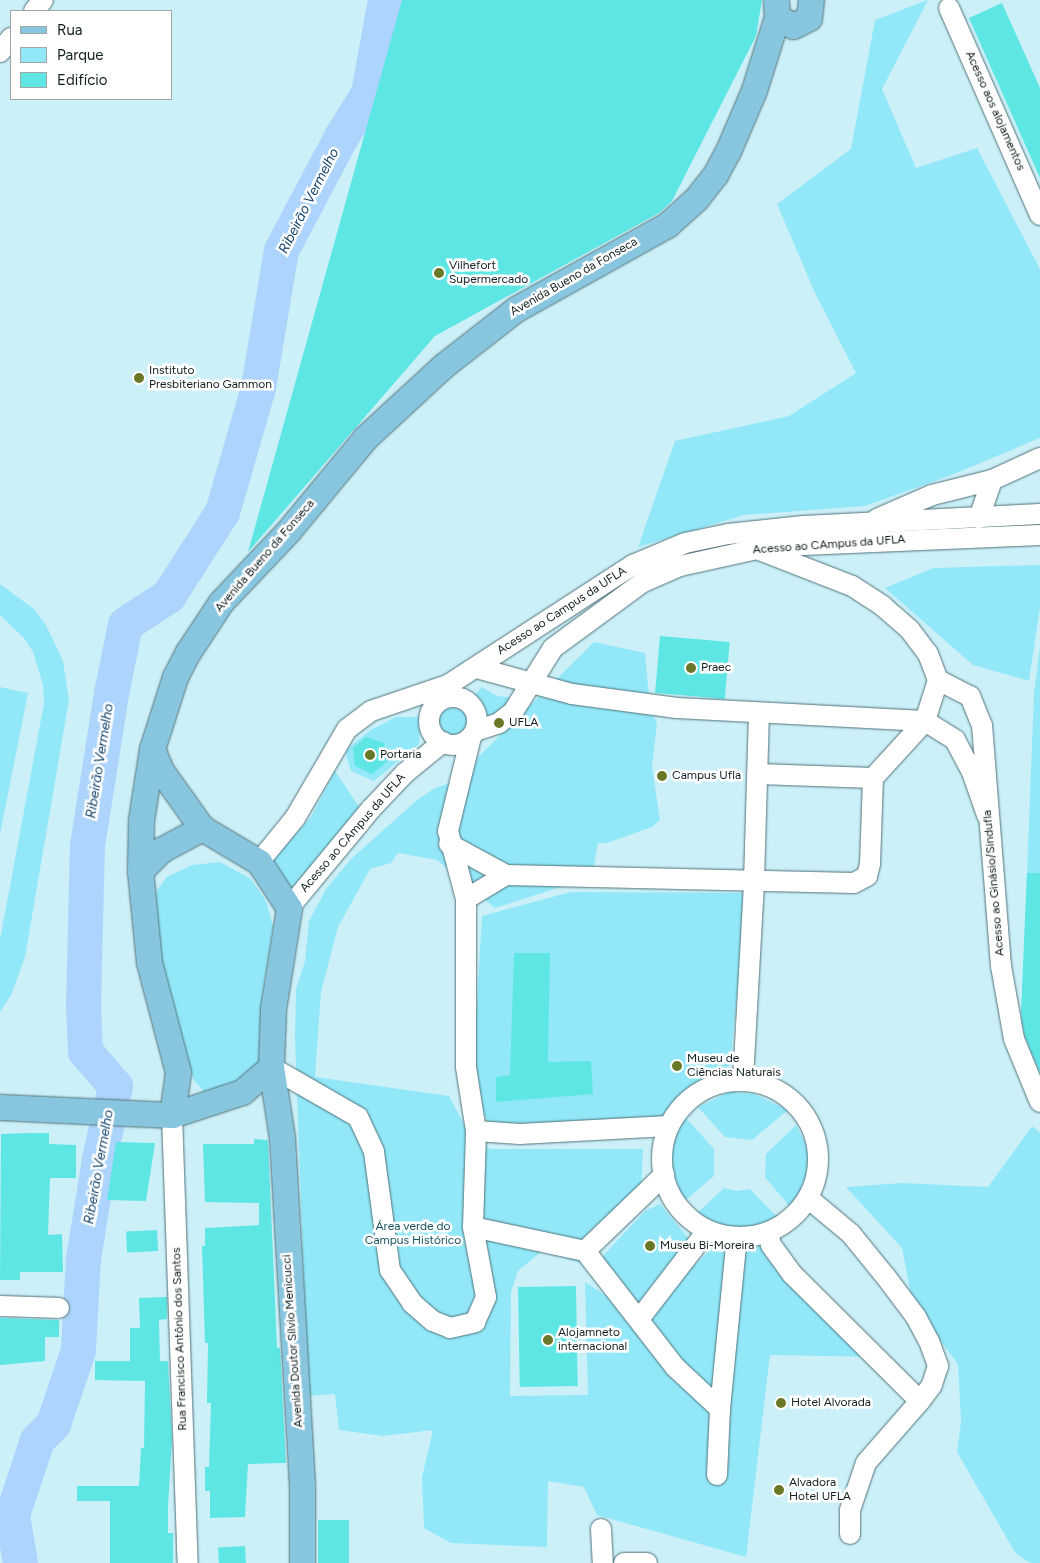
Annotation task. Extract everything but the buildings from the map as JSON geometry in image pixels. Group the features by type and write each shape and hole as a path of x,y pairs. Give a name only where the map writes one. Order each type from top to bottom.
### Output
{"main road":[{"path":"777,8 787,25 800,25 812,13 812,0"},
{"name":"Avenida Bueno da Fonseca","path":"172,1116 178,1072 149,962 140,871 141,820 152,749 176,677 221,602 289,530 365,438 443,366 516,309 668,225 696,200 715,175 728,151 754,90 777,8"},
{"path":"152,749 162,772 202,828 259,862 289,908"},
{"path":"140,871 161,850 202,828"},
{"name":"Avenida Doutor Sílvio Menicucci","path":"289,908 273,1009 271,1067 280,1119 302,1484 302,1563"},
{"path":"0,1107 122,1115 172,1116 242,1092 271,1067"},
{"path":"178,1072 211,1104"},
{"path":"242,1092 280,1119"}],"street":[{"path":"35,10 43,0"},
{"name":"Acesso aos alojamentos","path":"949,8 1040,215"},
{"path":"0,52 10,39"},
{"path":"871,522 932,495 992,480 1040,458"},
{"path":"979,518 992,480"},
{"name":"Acesso ao Campus da UFLA","path":"259,862 295,818 347,729 371,711 448,692 477,668 592,589 633,565 685,543 728,534 871,522 1040,514"},
{"name":"Acesso ao CAmpus da UFLA","path":"473,734 499,723 513,712 533,684 553,648 643,582 680,566 756,549 1040,535"},
{"path":"449,844 506,875 854,884 867,876 870,864 874,778 925,721 938,680 924,648 910,629 883,606 852,586 756,549"},
{"path":"477,668 533,684 624,702 759,714 925,721 955,740 972,772 987,815"},
{"name":"Acesso ao Ginásio/Sindufla","path":"938,680 970,696 977,708 986,759 987,815 1007,1004 1014,1039 1040,1102"},
{"path":"271,1067 358,1117 374,1152 390,1270 412,1303 433,1321 450,1328 475,1322 486,1297 473,1227 476,1131 466,1067 466,899 449,844 449,814 477,722 472,706 448,692 437,703 430,718 434,735 443,742 452,745 473,734"},
{"path":"743,1080 754,881 759,714"},
{"name":"Acesso ao CAmpus da UFLA","path":"289,908 371,809 405,773 443,742"},
{"path":"758,774 874,778"},
{"path":"466,899 506,875"},
{"path":"743,1080 774,1087 792,1101 815,1132 820,1162 808,1198 794,1217 768,1233 736,1237 707,1231 682,1213 665,1186 660,1156 668,1126 686,1101 706,1089 743,1080"},
{"name":"Rua Francisco Antônio dos Santos","path":"172,1116 188,1563"},
{"path":"476,1131 520,1134 668,1126"},
{"path":"585,1250 664,1175"},
{"path":"808,1198 851,1234 916,1317 929,1341 938,1366 932,1385 866,1463 850,1510 850,1534"},
{"path":"473,1227 530,1242 585,1250 640,1318 675,1366 720,1409"},
{"path":"640,1318 707,1231"},
{"path":"768,1233 771,1245 792,1274 920,1401"},
{"path":"717,1475 720,1409 736,1237"},
{"path":"0,1306 59,1308"},
{"path":"601,1529 603,1563"},
{"path":"624,1563 647,1563"}],"green space":[{"path":"928,0 882,89 916,168 977,148 1040,269 1040,438 954,474 865,506 744,515 638,547 675,441 789,416 856,373 815,293 777,204 851,149 875,20"},
{"path":"1040,565 1040,608 1029,681 973,665 885,588 933,568"},
{"path":"0,584 34,609 46,625 63,661 69,700 25,957 11,995 0,1012 0,940 44,703 43,685 33,652 24,638 0,615"},
{"name":"Área verde do Campus Histórico","path":"594,642 645,653 650,708 657,724 652,767 660,820 652,827 607,843 598,843 592,877 495,908 437,860 398,853 391,863 370,869 338,927 321,992 315,1077 449,1096 472,1139 490,1149 643,1149 641,1195 595,1256 603,1256 645,1211 660,1204 693,1244 639,1306 587,1265 542,1251 518,1271 511,1292 510,1396 588,1395 585,1282 640,1318 710,1250 764,1245 877,1357 770,1355 746,1557 597,1515 584,1487 548,1481 547,1547 451,1543 424,1528 422,1477 433,1430 383,1436 339,1430 335,1394 308,1396 295,1039 296,989 305,961 309,921 326,889 351,859 417,800 435,788 453,782"},
{"path":"1040,647 1040,1085 1021,1028 1034,693"},
{"path":"0,687 28,693 0,834"},
{"path":"482,687 497,696 514,698 485,724 481,709 470,700"},
{"path":"453,708 459,709 467,717 467,729 459,737 453,738 447,737 439,729 438,723 439,717 447,709"},
{"path":"396,717 421,717 419,744 374,781 351,771 345,751 369,731"},
{"path":"335,771 360,808 289,893 268,866 311,817"},
{"path":"220,862 251,879 266,901 273,926 262,994 259,1069 252,1084 204,1092 194,1080 184,1057 158,954 154,912 157,890 167,877 192,865"},
{"path":"571,892 747,893 730,1065 652,1125 492,1130 472,1090 482,916"},
{"path":"729,1092 754,1094 788,1110 752,1140 725,1137 698,1107"},
{"path":"685,1117 714,1149 714,1176 681,1204 671,1184 666,1159 669,1139"},
{"path":"796,1125 806,1144 810,1168 804,1191 791,1208 765,1177 766,1154"},
{"path":"1032,1126 1040,1133 1040,1563 1031,1563 1016,1554 957,1452 961,1422 958,1364 913,1305 902,1248 846,1187 902,1183 988,1187"},
{"path":"724,1188 737,1191 750,1189 780,1220 762,1230 737,1233 714,1229 694,1216"}],"waterway":[{"name":"Ribeirão Vermelho","path":"20,1563 12,1515 37,1440 53,1424 78,1350 83,1259 99,1159 115,1086 85,1051 83,1006 87,845 111,693 125,624 168,596 222,512 258,387 281,250 342,135 368,93 385,0"}],"place":[{"name":"Vilhefort Supermercado","path":"439,273"},
{"name":"Instituto Presbiteriano Gammon","path":"139,378"},
{"name":"Praec","path":"691,668"},
{"name":"UFLA","path":"499,723"},
{"name":"Portaria","path":"370,755"},
{"name":"Campus Ufla","path":"662,776"},
{"name":"Museu de Ciências Naturais","path":"677,1066"},
{"name":"Museu Bi-Moreira","path":"650,1246"},
{"name":"Alojamneto internacional","path":"548,1340"},
{"name":"Hotel Alvorada","path":"781,1403"},
{"name":"Alvadora Hotel UFLA","path":"779,1490"}]}
